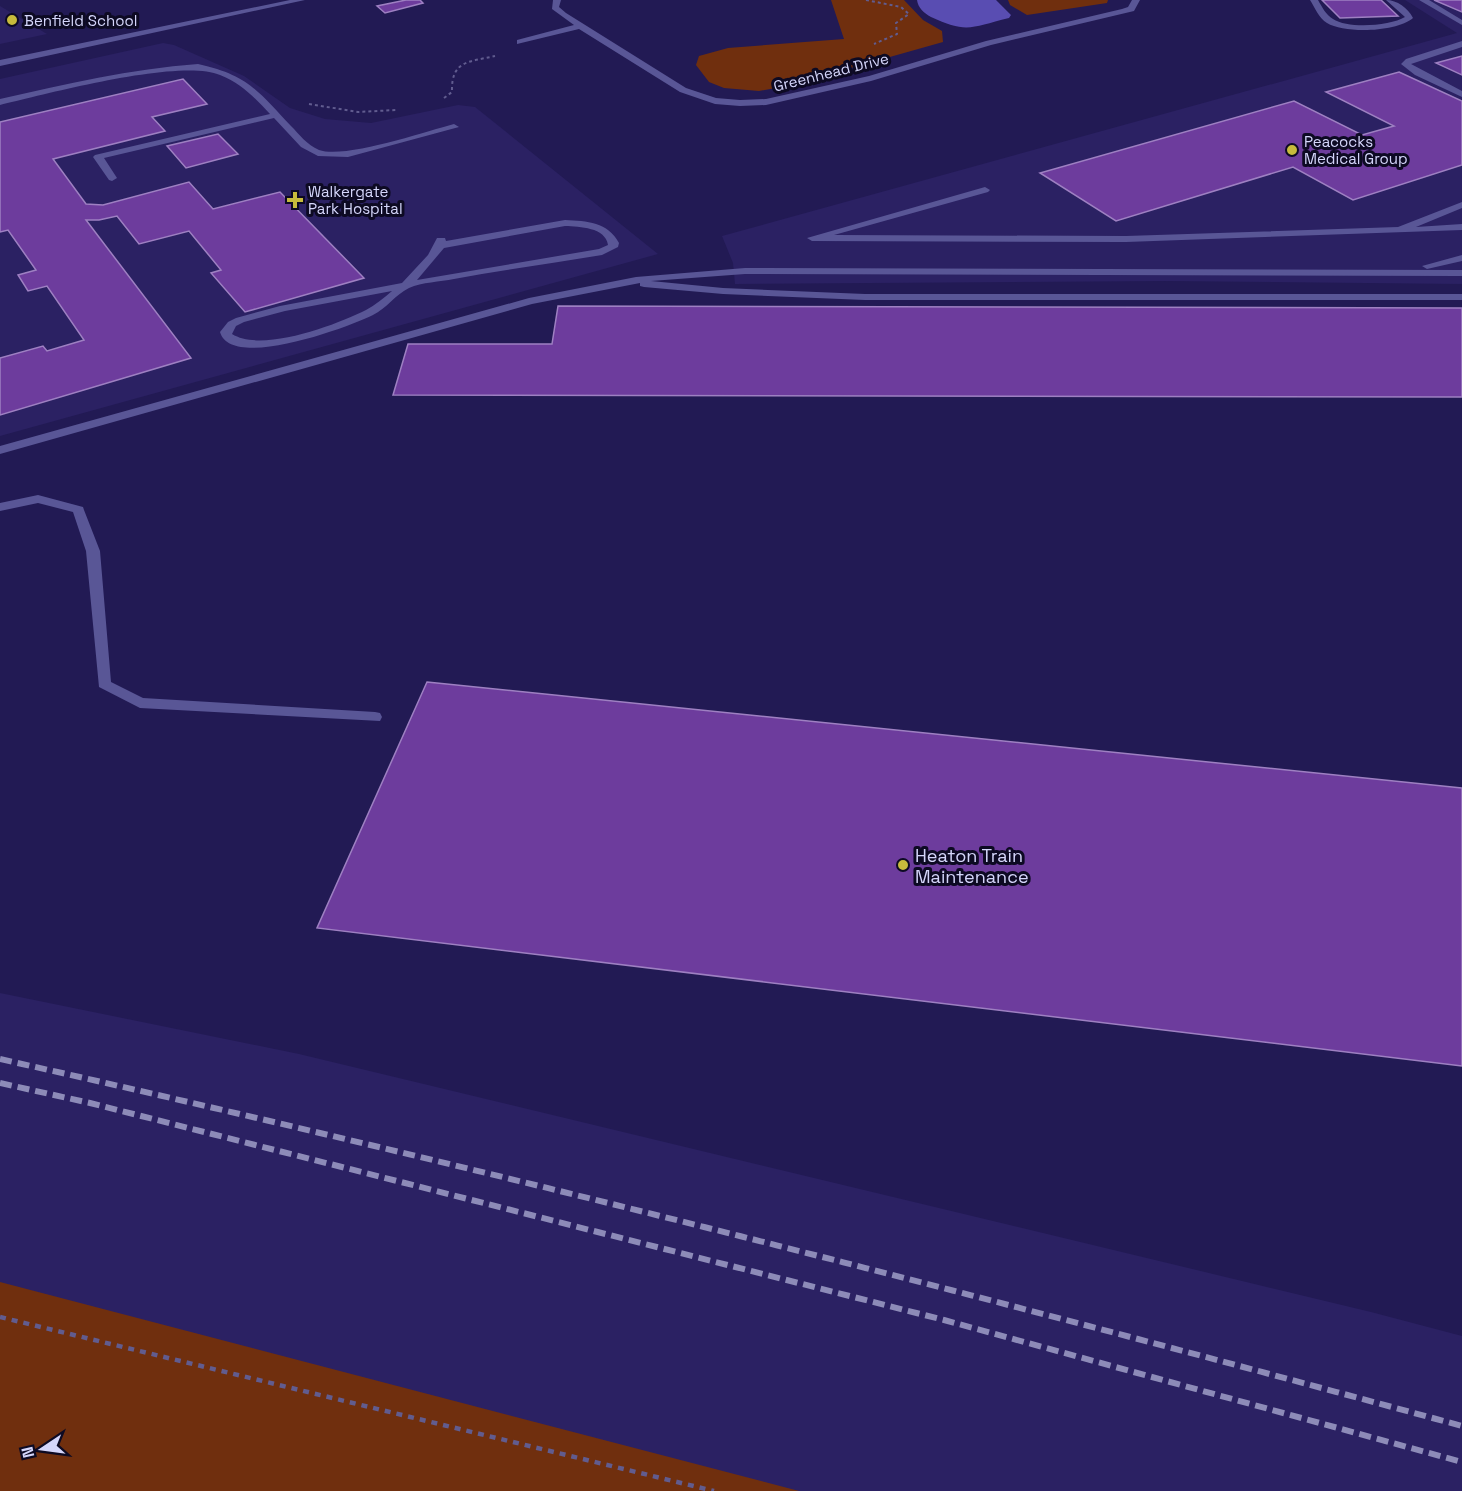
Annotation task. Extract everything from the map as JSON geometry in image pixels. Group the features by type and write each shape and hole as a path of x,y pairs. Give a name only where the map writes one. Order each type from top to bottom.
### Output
{"street":[{"path":"0,63 301,0"},
{"name":"Greenhead Drive","path":"557,0 555,3 557,10 683,90 715,101 755,102 780,99 860,80 989,43 1124,11 1131,9 1136,0"},
{"path":"1314,0 1326,18 1337,24 1351,27 1387,25 1407,20 1408,15 1390,0"},
{"path":"1423,0 1462,23"},
{"path":"520,42 580,26"},
{"path":"1462,44 1405,64 1418,73 1462,94"},
{"path":"0,102 88,82 168,69 198,67 222,72 236,78 259,95 310,150 328,155 348,154 454,127"},
{"path":"112,178 98,157 277,115"},
{"path":"985,190 812,238 1126,238 1462,227"},
{"path":"1399,230 1462,205"},
{"path":"401,288 372,311 292,339 247,346 233,343 227,336 226,332 232,324 260,314 401,288 482,271 602,252 613,247 614,243 609,234 603,230 565,223 441,243 419,272 401,288"},
{"path":"1401,273 1462,258"},
{"path":"0,450 529,301 617,281 664,275 745,271 1462,273"},
{"path":"617,281 723,291 865,297 1462,297"},
{"path":"0,507 38,499 78,510 93,551 104,684 140,703 375,717"}],"path":[{"path":"866,0 901,7 909,15 896,23 897,34 871,45"},
{"path":"437,101 452,92 451,77 455,70 475,61 518,49 520,42"},
{"path":"302,101 339,111 375,112 403,109"},
{"path":"0,1317 714,1491"}],"shaded area":[{"path":"831,0 904,0 923,20 942,31 943,42 787,86 759,91 724,88 709,82 696,65 699,56 728,48 844,39"},
{"path":"917,0 996,0 1011,15 1009,18 986,24 970,27 953,26 928,15 920,8"},
{"path":"1008,0 1108,0 1107,3 1027,15 1010,5"},
{"path":"1405,0 1462,0 1462,284 1167,281 735,284 733,263 722,236 1457,33"},
{"name":"Benfield School","path":"0,6 47,34 0,44"},
{"name":"Walkergate Park Hospital","path":"163,43 174,45 244,76 290,108 325,119 371,123 458,105 475,107 658,254 0,436 0,79"},
{"path":"0,993 299,1054 1371,1312 1462,1336 1462,1491 0,1491"},
{"path":"0,1282 799,1491 0,1491"}],"building":[{"path":"406,0 420,0 423,3 385,13 377,6"},
{"path":"1322,0 1381,0 1398,16 1340,18"},
{"path":"1434,0 1462,0 1462,12"},
{"path":"1462,56 1462,75 1436,63"},
{"name":"Peacocks Medical Group","path":"1399,72 1462,101 1462,165 1353,200 1293,167 1116,221 1040,173 1294,101 1362,135 1394,126 1326,92"},
{"path":"183,79 207,104 152,117 165,131 53,159 86,204 103,205 189,182 213,209 280,192 364,278 245,312 211,273 221,270 189,231 139,244 117,216 86,220 191,358 0,415 0,358 43,346 47,351 84,340 47,286 28,291 18,275 36,270 8,230 0,232 0,122"},
{"path":"218,134 238,154 186,168 167,146"},
{"path":"558,306 1462,308 1462,397 393,395 408,344 552,344"},
{"name":"Heaton Train Maintenance","path":"427,682 1462,788 1462,1066 317,928"}],"railway":[{"path":"0,1059 367,1144 733,1234 1098,1328 1462,1426"},
{"path":"0,1083 90,1103 944,1320 1462,1462"}],"place":[{"name":"Benfield School","path":"12,20"},
{"name":"Peacocks Medical Group","path":"1292,150"},
{"name":"Walkergate Park Hospital","path":"295,200"},
{"name":"Heaton Train Maintenance","path":"903,865"}]}
